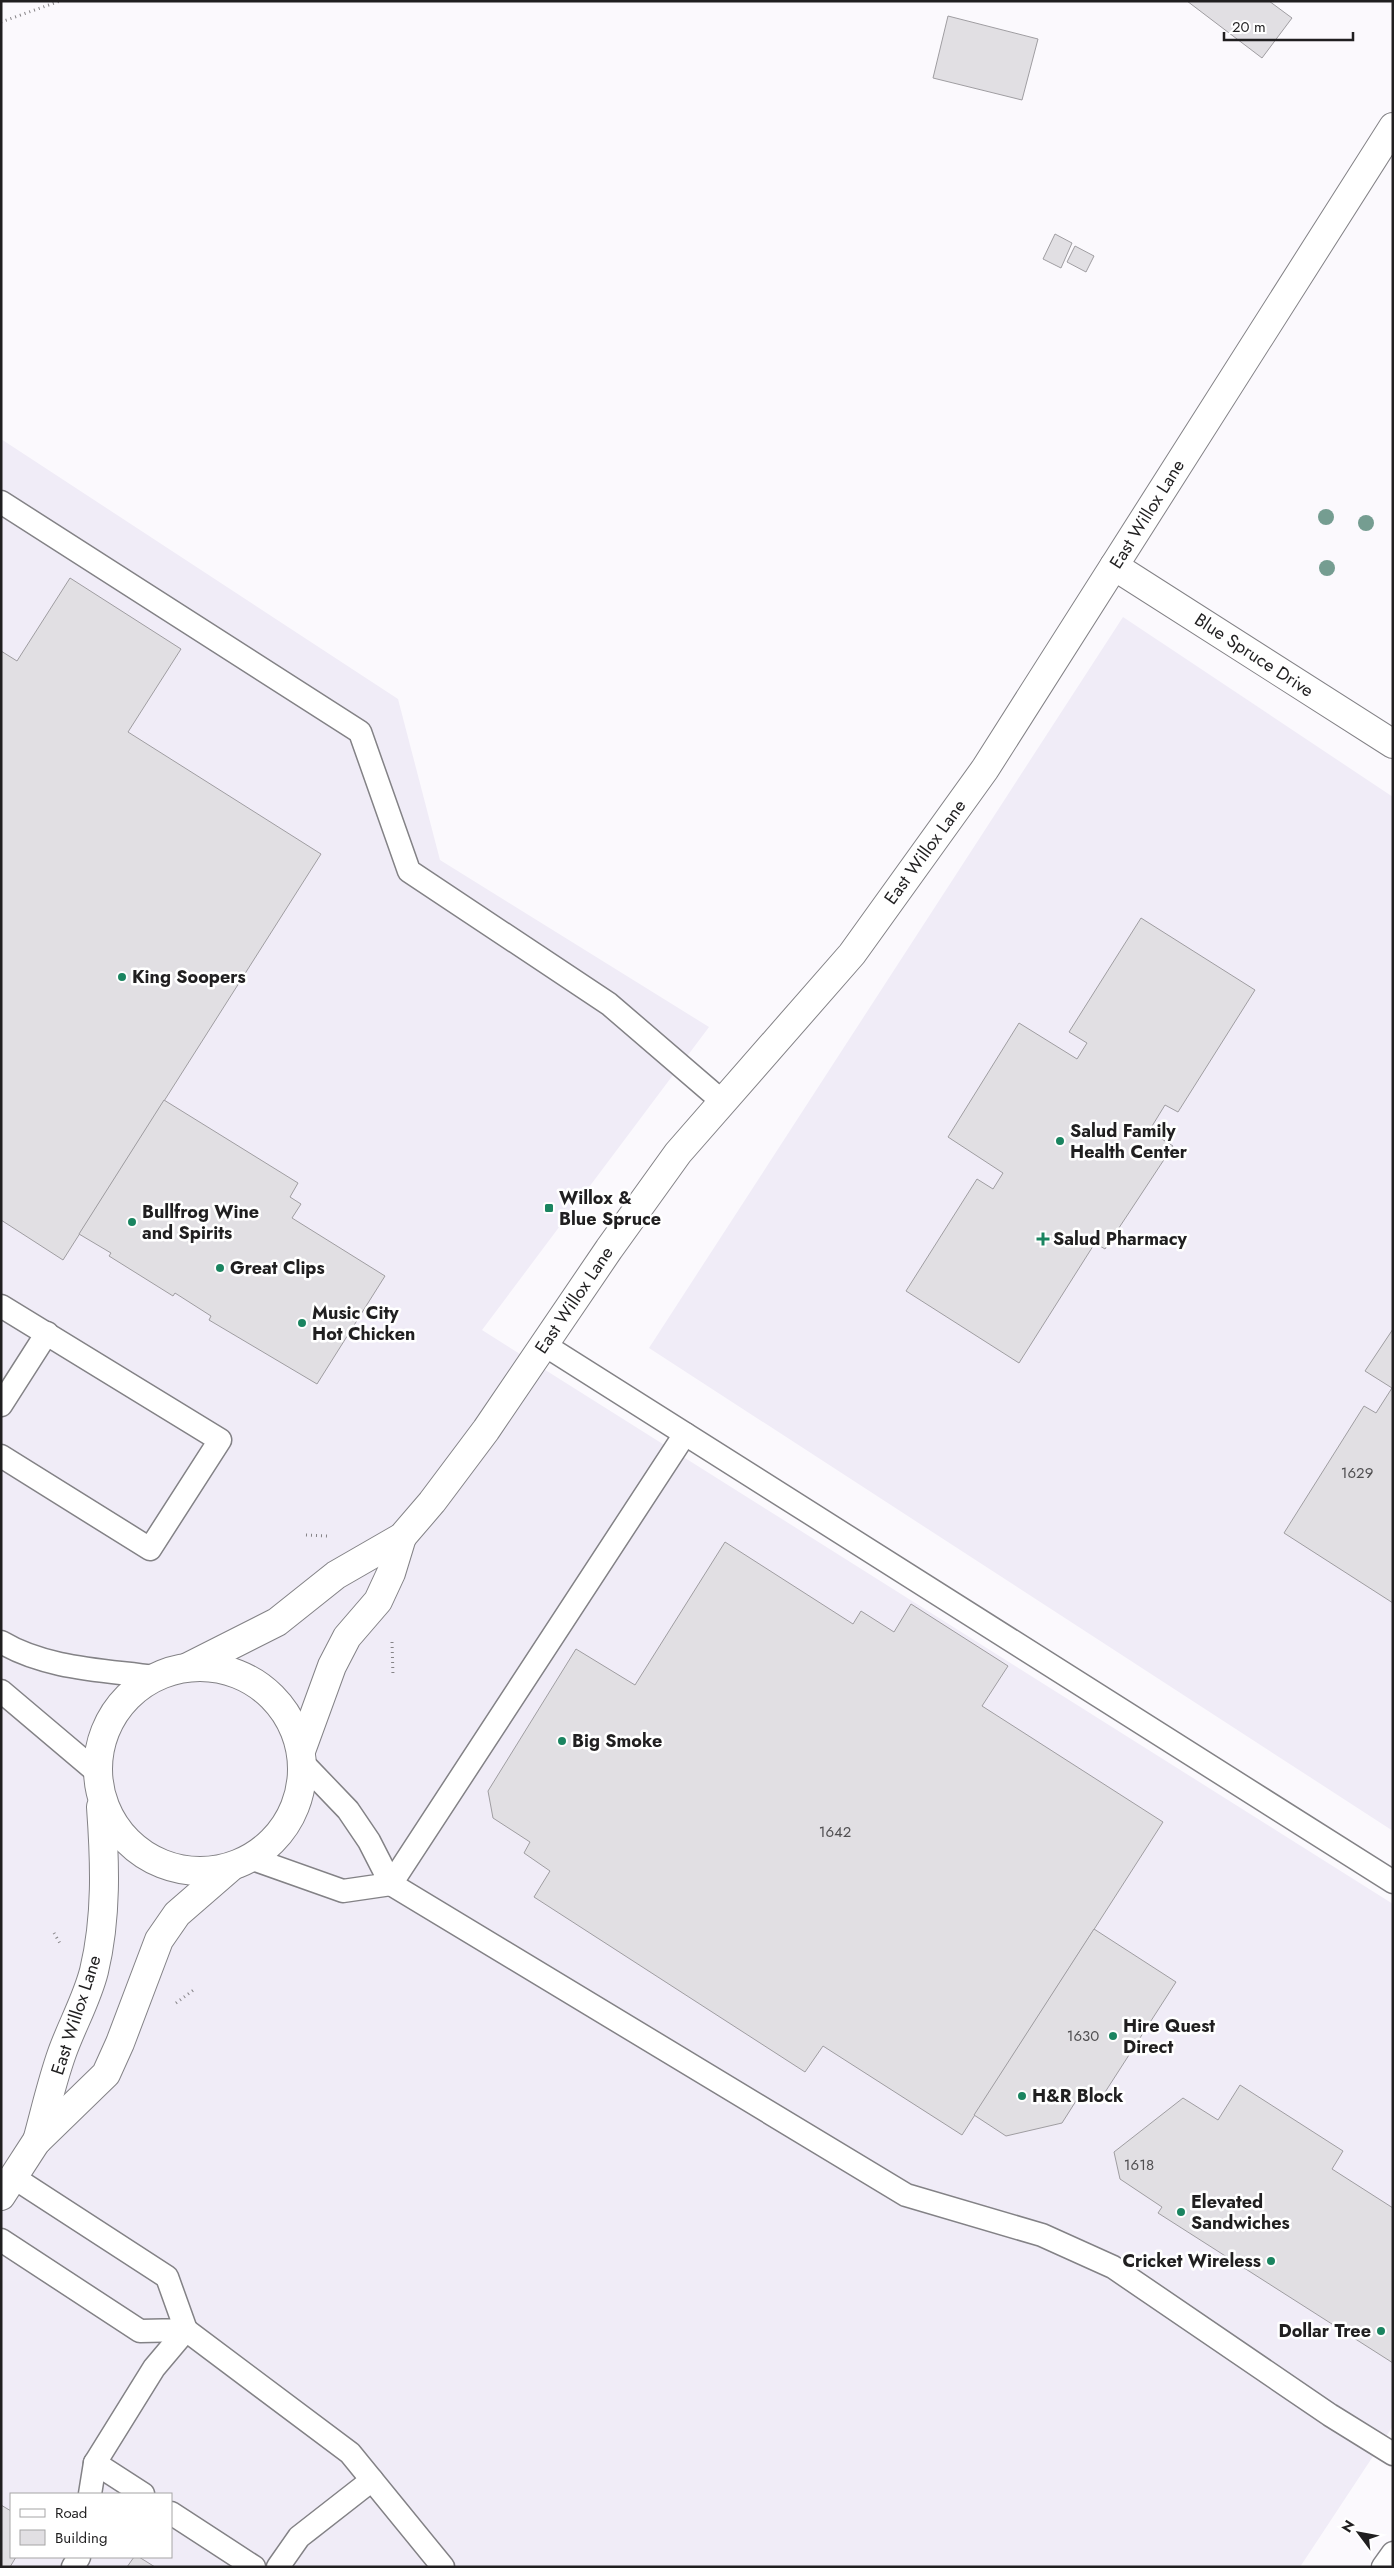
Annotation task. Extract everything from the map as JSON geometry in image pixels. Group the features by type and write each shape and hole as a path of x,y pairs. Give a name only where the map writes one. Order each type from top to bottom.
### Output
{"main road":[{"name":"East Willox Lane","path":"7,2186 36,2142 106,2074 120,2043 159,1940 177,1914 240,1863 279,1835 294,1810 302,1781 301,1756 332,1666 347,1636 378,1601 391,1573 402,1537 486,1430 543,1344 678,1153 852,954 985,769 1393,127"},
{"name":"Blue Spruce Drive","path":"1114,566 1393,744"},
{"name":"East Willox Lane","path":"188,1668 277,1622 336,1575 402,1537"},
{"path":"154,1677 188,1668 219,1668 248,1678 273,1697 291,1722 301,1756"},
{"name":"East Willox Lane","path":"36,2142 62,2052 81,2010 94,1970 103,1918 105,1858 98,1761 106,1727 126,1698 154,1677"},
{"path":"99,1784 114,1826 136,1850 164,1866 196,1872 240,1863"}],"lane":[{"path":"1,502 360,732 409,871 609,1004 722,1102"},
{"path":"1,1306 220,1440 150,1549 1,1456"},
{"path":"1,1405 47,1333"},
{"path":"543,1344 1393,1882"},
{"path":"240,1863 343,1891 391,1884 686,1434"},
{"path":"1,1642 18,1652 62,1664 154,1677"},
{"path":"1,1691 99,1784"},
{"path":"301,1756 348,1810 369,1841 391,1884 906,2195 1042,2235 1113,2267 1330,2415 1393,2454"},
{"path":"7,2186 167,2277 186,2330 350,2453 442,2567"},
{"path":"1,2240 140,2330 186,2330"},
{"path":"90,2493 95,2463 154,2368 186,2330"},
{"path":"95,2463 141,2493"},
{"path":"278,2567 298,2537 372,2480"},
{"path":"172,2514 254,2567"},
{"path":"1384,2567 1393,2553"}],"path":[{"path":"1,22 60,1"}],"shaded area":[{"path":"1,439 398,699 440,860 709,1027 482,1330 1393,1904 1393,2426 1300,2567 1,2567"},
{"path":"1123,617 1393,797 1393,1831 649,1348"}],"building":[{"path":"1187,1 1269,1 1292,18 1262,58"},
{"path":"948,16 1038,39 1022,100 933,78"},
{"path":"1055,234 1072,243 1061,268 1043,259"},
{"path":"1075,246 1094,256 1086,272 1067,262"},
{"name":"King Soopers","path":"70,578 181,649 128,732 321,854 63,1260 1,1220 1,651 17,661"},
{"name":"Salud Family Health Center","path":"1141,918 1255,990 1178,1112 1165,1105 1149,1131 1173,1146 1105,1249 1095,1243 1019,1363 906,1291 977,1179 993,1189 1003,1173 948,1137 1019,1023 1077,1059 1087,1043 1069,1032"},
{"path":"164,1100 298,1183 290,1197 301,1204 292,1218 385,1276 317,1384 209,1320 211,1316 175,1293 173,1296 109,1256 111,1253 79,1234"},
{"path":"1393,1329 1393,1603 1284,1533 1364,1406 1376,1413 1392,1388 1365,1371"},
{"path":"725,1542 853,1624 861,1611 894,1632 911,1604 1008,1666 982,1706 1163,1822 962,2135 823,2046 805,2072 534,1897 550,1871 524,1853 530,1842 493,1818 488,1791 576,1649 635,1685"},
{"path":"1094,1929 1176,1982 1100,2100 1083,2090 1062,2123 1006,2136 974,2115"},
{"path":"1240,2085 1343,2151 1332,2169 1393,2208 1393,2363 1158,2213 1162,2207 1120,2179 1114,2152 1183,2098 1218,2120"},
{"path":"1,2505 10,2510 10,2558 15,2558 10,2567 1,2567"},
{"path":"133,2558 141,2558 155,2567 127,2567"}],"place":[{"name":"King Soopers","path":"122,977"},
{"name":"Salud Family Health Center","path":"1060,1141"},
{"name":"Willox & Blue Spruce","path":"549,1208"},
{"name":"Bullfrog Wine and Spirits","path":"132,1222"},
{"name":"Salud Pharmacy","path":"1043,1239"},
{"name":"Great Clips","path":"220,1268"},
{"name":"Music City Hot Chicken","path":"302,1323"},
{"name":"Big Smoke","path":"562,1741"},
{"name":"Hire Quest Direct","path":"1113,2036"},
{"name":"H&R Block","path":"1022,2096"},
{"name":"Elevated Sandwiches","path":"1181,2212"},
{"name":"Cricket Wireless","path":"1271,2261"},
{"name":"Dollar Tree","path":"1381,2331"}]}
